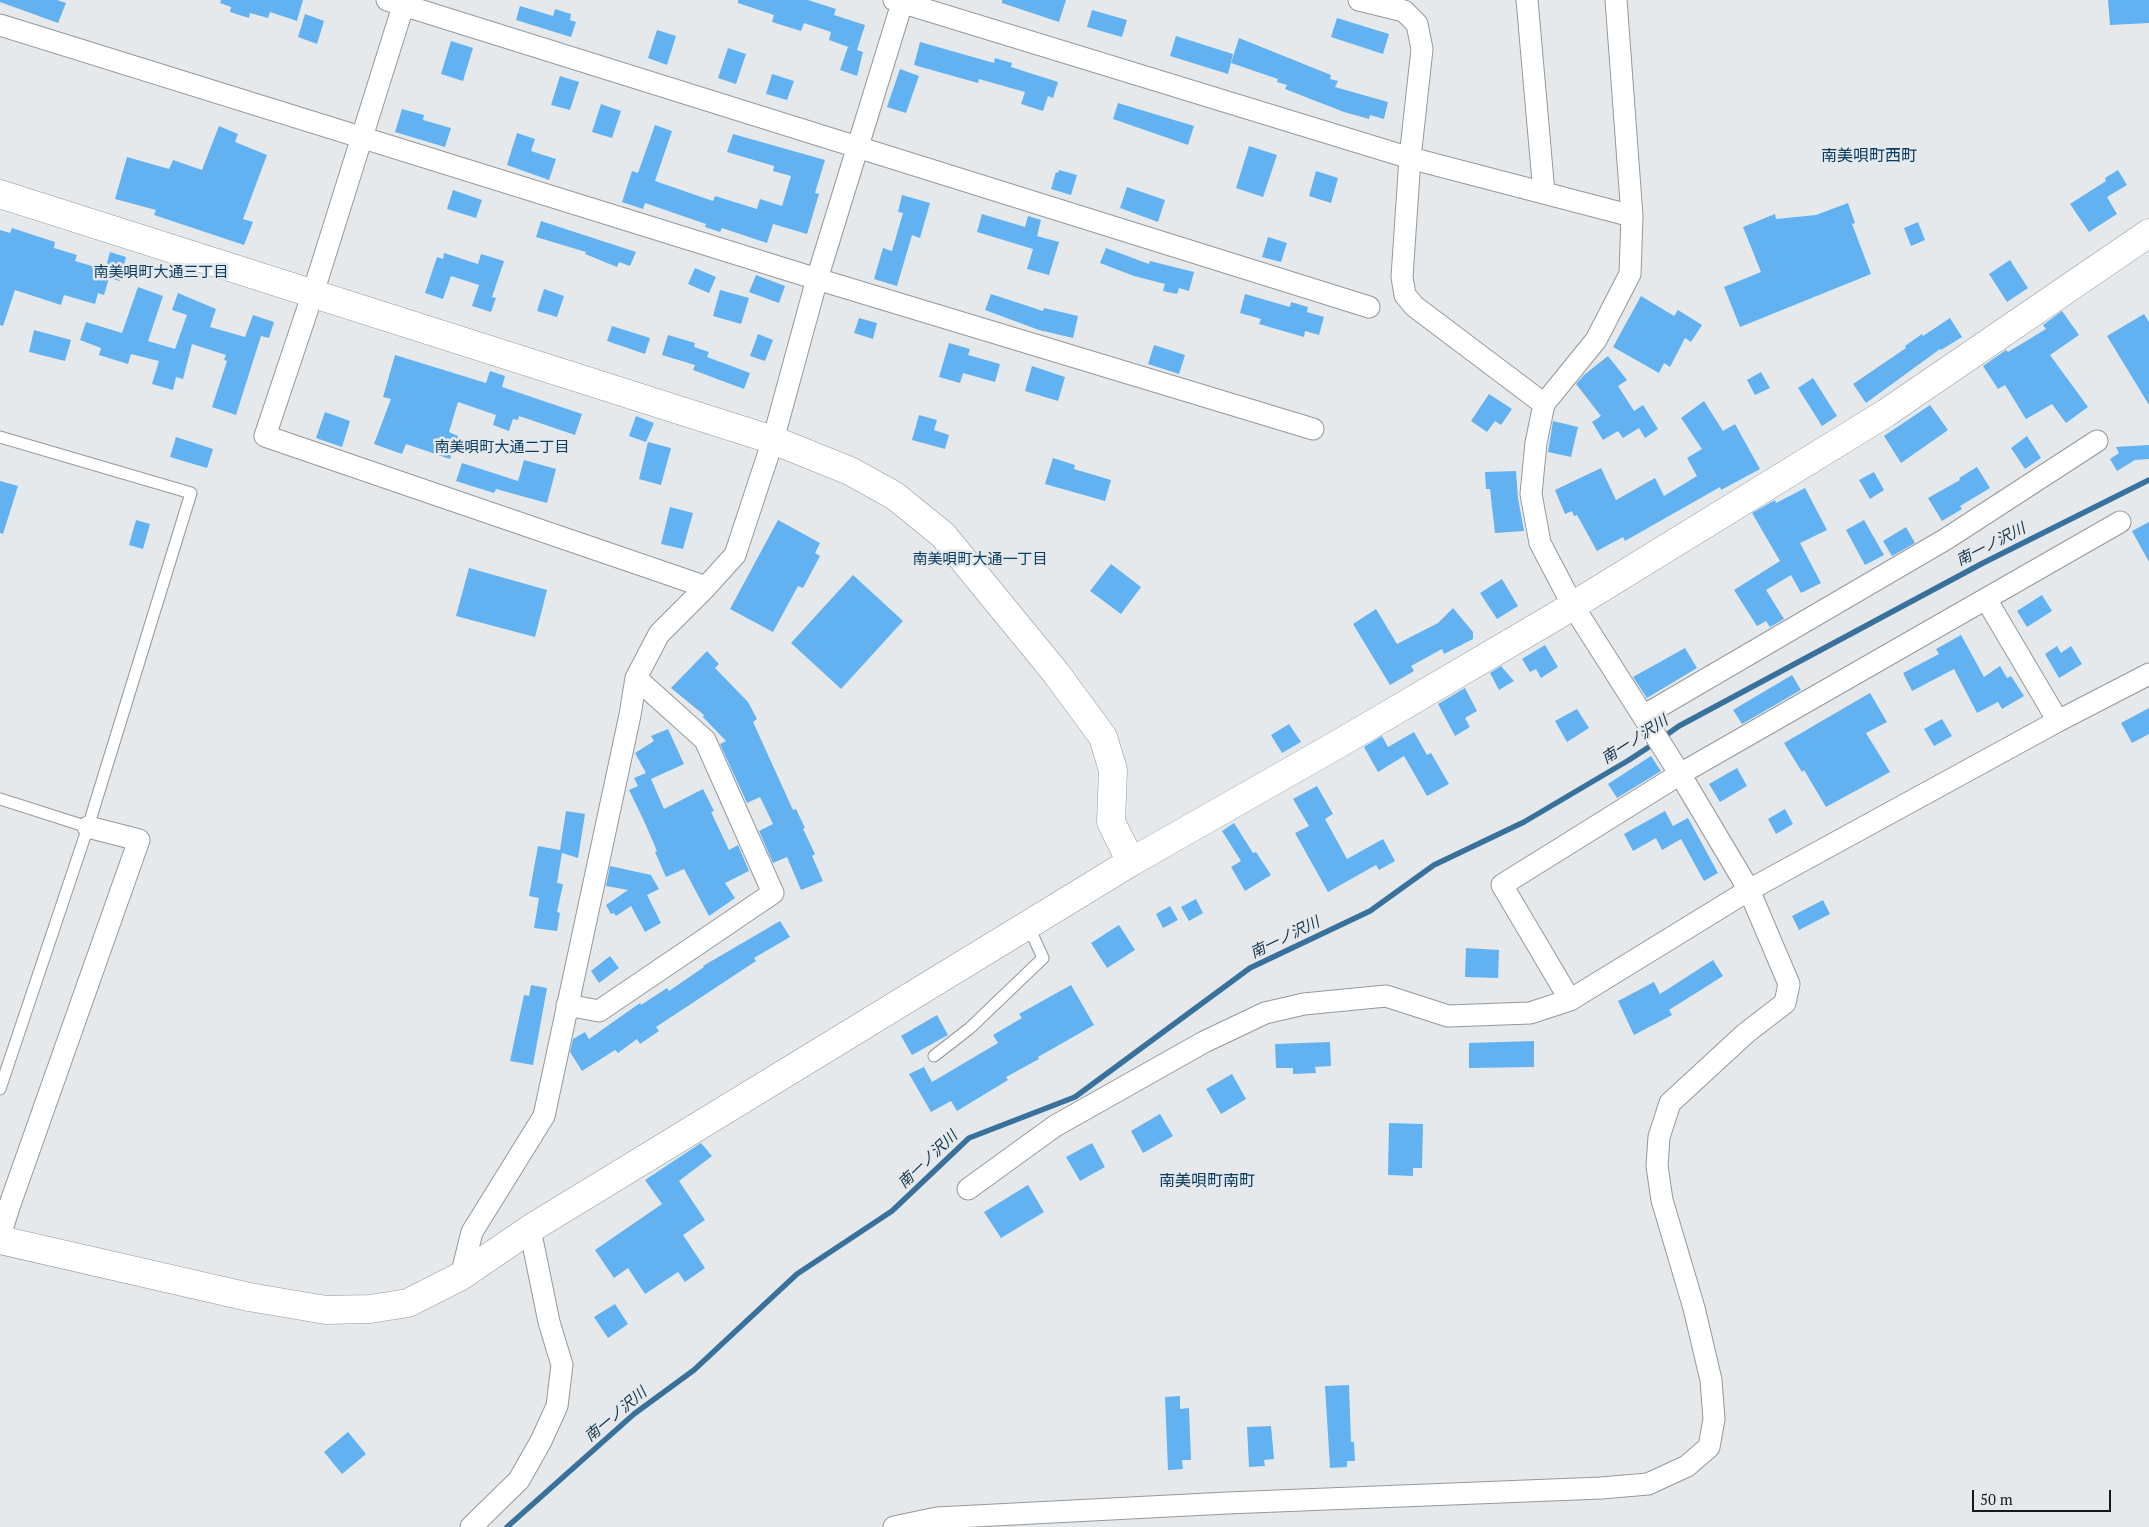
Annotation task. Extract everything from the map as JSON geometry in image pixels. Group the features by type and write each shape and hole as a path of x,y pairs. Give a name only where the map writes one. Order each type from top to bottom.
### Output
{"street":[{"path":"1359,0 1404,11 1417,24 1422,50 1410,158 1402,277 1405,295 1414,306 1544,404"},
{"path":"1526,0 1544,193"},
{"path":"894,1527 937,1518 1227,1503 1601,1488 1648,1484 1687,1466 1709,1447 1714,1419 1711,1380 1694,1308 1662,1200 1657,1166 1659,1137 1670,1103 1746,1033 1785,1003 1789,984 1748,890 1667,753 1572,606 1540,543 1532,494 1536,443 1544,404 1596,340 1630,274 1632,216 1616,0"},
{"path":"461,1276 472,1232 544,1116 628,725 636,678 659,634 735,555 773,440 817,280 900,1 1410,158 1632,216"},
{"path":"706,587 265,436 313,293 361,138 398,2 1369,307"},
{"path":"0,25 817,280 1313,429"},
{"path":"0,194 773,440 850,471 895,496 943,535 1056,673 1103,737 1113,770 1112,822 1131,862"},
{"path":"88,827 139,840 12,1197 0,1238 249,1297 326,1310 370,1309 408,1303 461,1276 530,1229 1131,862 1340,743 1572,606 1886,413 2149,232"},
{"path":"1646,721 1946,539 2097,441"},
{"path":"1570,1000 1502,885 1680,774 2120,522"},
{"path":"1986,599 2058,721"},
{"path":"968,1189 1054,1126 1204,1042 1264,1013 1304,1004 1386,996 1448,1016 1530,1013 1570,1000 1748,890 2058,721 2149,674"},
{"path":"568,1005 599,1011 773,893 705,740 636,678"},
{"path":"471,1527 519,1480 541,1441 557,1406 562,1366 549,1322 530,1229"}],"lane":[{"path":"0,437 191,493 88,827 0,1088"},
{"path":"0,799 88,827"},
{"path":"934,1056 970,1028 1043,958 1028,925"}],"building":[{"path":"0,0 57,0 66,3 58,23 0,2"},
{"path":"221,0 303,0 297,21 270,12 268,18 250,13 249,18 230,12 231,7 220,3"},
{"path":"738,0 808,0 836,9 834,15 865,25 857,50 829,40 831,32 804,23 801,31 772,22 774,15 738,3"},
{"path":"1002,0 1066,0 1059,22 1002,3"},
{"path":"2108,0 2149,0 2149,23 2110,25"},
{"path":"520,6 553,16 555,9 571,14 570,20 576,22 571,37 516,20"},
{"path":"1092,10 1127,20 1122,37 1087,27"},
{"path":"305,14 324,21 317,44 298,37"},
{"path":"1337,18 1389,34 1383,54 1331,37"},
{"path":"657,30 676,36 667,65 648,58"},
{"path":"1176,36 1233,54 1228,74 1170,56"},
{"path":"1239,38 1331,75 1330,79 1338,81 1335,87 1388,102 1384,119 1370,115 1369,119 1344,112 1285,89 1287,85 1277,82 1278,79 1231,63"},
{"path":"451,41 473,48 463,81 441,74"},
{"path":"920,42 994,63 995,58 1012,63 1011,67 1058,82 1053,98 1048,96 1043,111 1021,104 1025,92 979,79 978,83 914,65"},
{"path":"848,47 863,52 857,76 840,70"},
{"path":"728,48 746,54 736,84 718,78"},
{"path":"900,69 919,76 906,113 887,107"},
{"path":"772,74 794,81 787,100 766,94"},
{"path":"560,76 579,82 570,110 551,105"},
{"path":"1118,103 1194,126 1188,145 1113,119"},
{"path":"601,104 621,111 612,138 592,132"},
{"path":"402,109 424,115 423,120 451,128 445,147 395,132"},
{"path":"655,125 672,131 655,181 713,201 715,196 757,209 760,199 782,206 791,176 773,171 774,166 727,152 733,134 825,160 815,193 819,194 807,234 773,224 767,243 722,228 720,232 705,227 706,224 645,203 643,209 622,202 632,171 638,173"},
{"path":"219,126 238,134 235,142 267,155 243,219 253,222 244,245 154,215 156,210 115,199 127,157 169,169 173,160 202,170"},
{"path":"517,133 535,139 531,151 556,159 549,180 507,165"},
{"path":"1249,146 1277,155 1263,197 1236,188"},
{"path":"1059,170 1077,175 1071,195 1051,189 1056,172 1058,173"},
{"path":"2118,170 2127,185 2107,197 2117,214 2089,232 2070,204 2106,181 2105,178"},
{"path":"1316,171 1338,178 1331,203 1309,196"},
{"path":"1127,187 1165,200 1158,222 1120,208"},
{"path":"453,190 482,200 476,218 447,209"},
{"path":"902,195 930,203 920,238 912,235 897,286 874,279 883,248 892,251 903,213 898,212"},
{"path":"1848,203 1855,223 1852,224 1871,274 1740,327 1724,287 1761,272 1743,227 1775,214 1776,219 1816,215"},
{"path":"982,214 1025,227 1028,216 1041,220 1037,236 1059,242 1049,275 1027,269 1033,249 977,232"},
{"path":"541,221 636,252 630,266 619,262 617,267 585,254 586,252 536,237"},
{"path":"1918,222 1925,240 1911,246 1904,228"},
{"path":"12,228 55,242 54,248 77,255 75,261 105,270 110,252 126,257 120,281 109,278 104,295 98,293 95,304 64,295 61,305 15,290 3,326 0,325 0,230 10,233"},
{"path":"1268,237 1287,243 1281,262 1262,257"},
{"path":"1106,248 1149,264 1150,261 1194,272 1189,291 1179,288 1177,294 1163,291 1165,284 1134,276 1100,263"},
{"path":"444,253 478,264 481,254 504,261 492,297 496,298 491,312 472,306 479,285 451,276 443,299 425,293 437,257 443,259"},
{"path":"2010,260 2028,288 2007,302 1989,274"},
{"path":"695,268 716,277 709,293 688,284"},
{"path":"756,275 785,286 779,303 749,292"},
{"path":"138,287 163,296 148,341 175,349 187,315 172,310 178,293 216,309 210,327 245,337 253,315 274,322 269,338 261,336 236,415 212,407 227,361 224,360 226,355 192,344 183,379 176,377 173,390 152,384 159,361 131,354 128,364 99,355 101,348 80,340 86,322 122,333"},
{"path":"544,289 564,296 557,317 537,311"},
{"path":"720,290 749,298 741,324 713,316"},
{"path":"991,294 1043,311 1044,308 1078,316 1073,338 1039,330 985,310"},
{"path":"1245,294 1290,307 1291,302 1308,307 1307,312 1324,317 1319,335 1305,331 1304,337 1259,324 1261,319 1240,313"},
{"path":"1641,296 1674,316 1678,310 1702,325 1691,342 1685,338 1670,367 1664,363 1659,373 1613,347"},
{"path":"2062,311 2079,335 2050,355 2088,407 2066,423 2052,404 2026,419 2005,385 1998,389 1983,366 2006,350 2008,352 2046,329 2043,325"},
{"path":"2144,314 2149,322 2149,405 2107,336"},
{"path":"859,318 877,323 873,339 854,333"},
{"path":"1950,318 1962,337 1940,349 1866,403 1853,384 1906,348 1905,346 1922,334 1923,336"},
{"path":"612,326 650,338 645,354 607,341"},
{"path":"34,330 71,340 65,361 29,352"},
{"path":"758,334 773,340 765,361 750,356"},
{"path":"668,335 695,343 694,347 709,352 707,357 750,373 744,389 693,370 695,365 662,355"},
{"path":"949,343 970,349 968,355 1000,364 995,382 963,373 960,383 939,377"},
{"path":"1154,345 1185,355 1179,374 1148,364"},
{"path":"395,355 486,383 490,371 505,376 502,387 582,414 575,435 519,416 518,420 513,419 509,431 493,425 496,415 458,402 449,432 458,436 450,459 406,444 402,454 374,444 391,399 383,397"},
{"path":"1608,356 1627,380 1618,386 1634,411 1643,405 1658,429 1645,438 1639,428 1623,438 1618,431 1603,440 1592,422 1601,416 1576,384 1584,375"},
{"path":"1032,366 1065,377 1058,401 1025,391"},
{"path":"1761,372 1770,388 1755,395 1747,380"},
{"path":"1813,378 1837,416 1822,426 1798,388"},
{"path":"1489,394 1512,409 1501,425 1495,421 1487,432 1471,421"},
{"path":"1704,401 1723,431 1735,424 1760,469 1721,490 1720,487 1625,541 1623,537 1597,551 1577,515 1574,516 1572,511 1565,514 1555,490 1601,468 1616,500 1655,478 1664,496 1697,476 1687,458 1702,449 1681,418"},
{"path":"1930,405 1948,430 1901,463 1884,436"},
{"path":"325,412 350,421 342,447 316,438"},
{"path":"919,415 937,420 934,430 949,435 945,449 912,440"},
{"path":"636,416 654,423 646,442 629,436"},
{"path":"1553,421 1578,427 1571,457 1548,452"},
{"path":"2027,436 2041,458 2025,469 2011,448"},
{"path":"176,437 213,449 207,468 170,457"},
{"path":"648,442 671,448 661,485 639,479"},
{"path":"2149,445 2149,459 2135,460 2117,471 2110,459 2119,453 2116,447"},
{"path":"1053,458 1075,465 1074,469 1111,480 1105,501 1045,484"},
{"path":"524,460 556,469 547,503 496,489 494,493 456,481 462,463 518,481"},
{"path":"1977,467 1990,488 1960,506 1962,509 1942,521 1928,498 1960,480 1959,478"},
{"path":"1516,471 1518,498 1524,531 1495,533 1490,489 1486,489 1485,472"},
{"path":"1874,472 1884,490 1870,499 1859,480"},
{"path":"0,481 18,486 3,534 0,533"},
{"path":"1805,488 1827,530 1800,543 1821,583 1801,593 1791,575 1766,590 1784,619 1770,627 1766,621 1757,626 1734,590 1780,561 1752,513 1775,500 1776,503"},
{"path":"670,507 693,513 683,549 661,544"},
{"path":"136,520 150,524 143,549 129,545"},
{"path":"778,520 820,543 815,553 820,556 803,588 798,586 773,632 730,609"},
{"path":"1864,520 1884,555 1865,565 1846,530"},
{"path":"2149,522 2149,562 2132,531"},
{"path":"1906,527 1915,543 1892,556 1883,541"},
{"path":"1111,564 1141,587 1121,614 1090,591"},
{"path":"469,568 547,590 535,637 456,616"},
{"path":"853,575 903,621 841,689 791,643"},
{"path":"1502,579 1518,606 1497,619 1480,593"},
{"path":"2042,595 2052,611 2027,627 2017,611"},
{"path":"1453,608 1473,632 1473,639 1444,654 1442,649 1411,666 1414,671 1390,685 1353,624 1376,609 1397,644 1438,623"},
{"path":"1961,635 1984,677 2000,666 2007,678 2011,676 2024,696 2002,709 1998,702 1977,713 1954,669 1912,691 1903,673 1939,654 1936,649"},
{"path":"1545,645 1558,667 1541,678 1536,669 1530,672 1522,659"},
{"path":"2057,646 2061,653 2071,646 2082,664 2059,678 2045,654"},
{"path":"1685,648 1697,668 1647,698 1633,677"},
{"path":"707,651 719,664 715,668 748,702 757,719 753,722 793,810 796,809 805,828 803,829 815,854 812,856 823,881 801,890 787,857 773,863 759,831 773,824 760,797 747,803 720,744 726,741 703,717 704,715 671,688"},
{"path":"1501,666 1514,681 1499,690 1490,673"},
{"path":"1792,675 1801,690 1742,724 1733,710"},
{"path":"1465,688 1477,711 1465,718 1470,727 1455,736 1438,704"},
{"path":"1870,693 1887,722 1866,733 1890,772 1826,807 1804,770 1802,772 1784,743"},
{"path":"2149,708 2149,734 2132,743 2121,723"},
{"path":"1577,709 1589,728 1567,742 1555,721"},
{"path":"1942,719 1952,736 1934,746 1924,729"},
{"path":"1289,724 1301,742 1282,753 1271,735"},
{"path":"668,729 684,764 651,779 664,809 703,789 714,811 711,812 729,850 738,845 749,871 725,883 735,898 709,916 684,869 666,877 655,852 657,851 629,790 638,786 634,778 646,773 635,753 654,741 651,736"},
{"path":"1414,732 1427,755 1431,753 1449,784 1427,796 1404,756 1378,772 1364,747 1382,736 1388,747"},
{"path":"1651,756 1661,771 1617,798 1608,784"},
{"path":"1737,768 1747,786 1720,802 1709,784"},
{"path":"1317,786 1333,814 1325,819 1347,859 1383,839 1395,861 1379,870 1376,865 1328,892 1295,833 1309,826 1293,799"},
{"path":"1785,809 1793,824 1776,834 1768,819"},
{"path":"566,811 585,814 578,858 562,853 557,883 563,884 557,912 560,913 557,931 534,928 539,898 529,896 538,846 560,850"},
{"path":"1665,811 1673,826 1688,818 1718,873 1704,881 1681,839 1662,850 1656,838 1633,851 1624,834"},
{"path":"1234,823 1253,853 1256,852 1271,875 1245,891 1231,867 1241,861 1222,831"},
{"path":"610,866 651,875 659,889 647,895 661,923 645,932 631,906 616,916 614,913 611,914 606,905 628,890 606,886"},
{"path":"1196,899 1203,913 1189,921 1181,907"},
{"path":"1823,900 1830,914 1799,930 1792,916"},
{"path":"1170,906 1178,920 1163,928 1156,914"},
{"path":"780,921 790,937 754,958 756,961 656,1027 659,1031 640,1044 637,1039 618,1053 615,1050 582,1071 570,1052 573,1039 585,1032 589,1039 640,1003 641,1005 667,988 669,991 703,966"},
{"path":"1119,925 1135,950 1107,968 1091,943"},
{"path":"1466,948 1499,950 1498,978 1465,977"},
{"path":"610,956 619,968 599,983 591,971"},
{"path":"1713,960 1723,976 1669,1010 1672,1015 1634,1035 1618,1001 1654,982 1660,994"},
{"path":"531,985 547,988 533,1065 510,1061 524,995 529,996"},
{"path":"1071,985 1094,1025 1006,1077 1008,1080 957,1111 951,1101 931,1112 909,1074 924,1067 932,1082 998,1043 993,1035 1022,1018 1019,1014"},
{"path":"937,1015 948,1035 912,1055 901,1036"},
{"path":"1534,1041 1534,1067 1469,1068 1469,1043"},
{"path":"1330,1042 1331,1066 1315,1067 1316,1073 1293,1074 1293,1068 1276,1068 1275,1044"},
{"path":"1232,1074 1246,1099 1221,1114 1206,1089"},
{"path":"1160,1114 1173,1136 1143,1153 1131,1131"},
{"path":"1389,1123 1423,1124 1422,1168 1413,1168 1413,1176 1388,1175"},
{"path":"701,1143 712,1156 679,1181 705,1220 683,1235 705,1268 685,1282 678,1272 645,1294 628,1268 614,1278 595,1250 662,1204 645,1180"},
{"path":"1092,1143 1105,1167 1080,1181 1066,1157"},
{"path":"1028,1185 1044,1212 1001,1238 984,1212"},
{"path":"615,1304 628,1324 608,1338 594,1317"},
{"path":"1349,1385 1351,1442 1354,1442 1355,1461 1347,1461 1347,1467 1330,1468 1325,1386"},
{"path":"1180,1396 1180,1409 1189,1408 1191,1460 1182,1460 1183,1469 1168,1470 1165,1397"},
{"path":"1271,1426 1274,1459 1264,1460 1265,1466 1249,1467 1247,1427"},
{"path":"348,1432 366,1454 342,1474 324,1452"}],"waterway":[{"name":"南一ノ沢川","path":"1662,738 1679,726 1983,563 2149,480"},
{"name":"南一ノ沢川","path":"507,1527 634,1414 694,1370 797,1274 892,1211 969,1138 1075,1097 1250,968 1370,911 1434,865 1524,822 1655,743"}],"district":[{"name":"南美唄町西町","path":"1869,156"},
{"name":"南美唄町大通三丁目","path":"161,273"},
{"name":"南美唄町大通二丁目","path":"502,448"},
{"name":"南美唄町大通一丁目","path":"980,560"},
{"name":"南美唄町南町","path":"1207,1181"}]}
